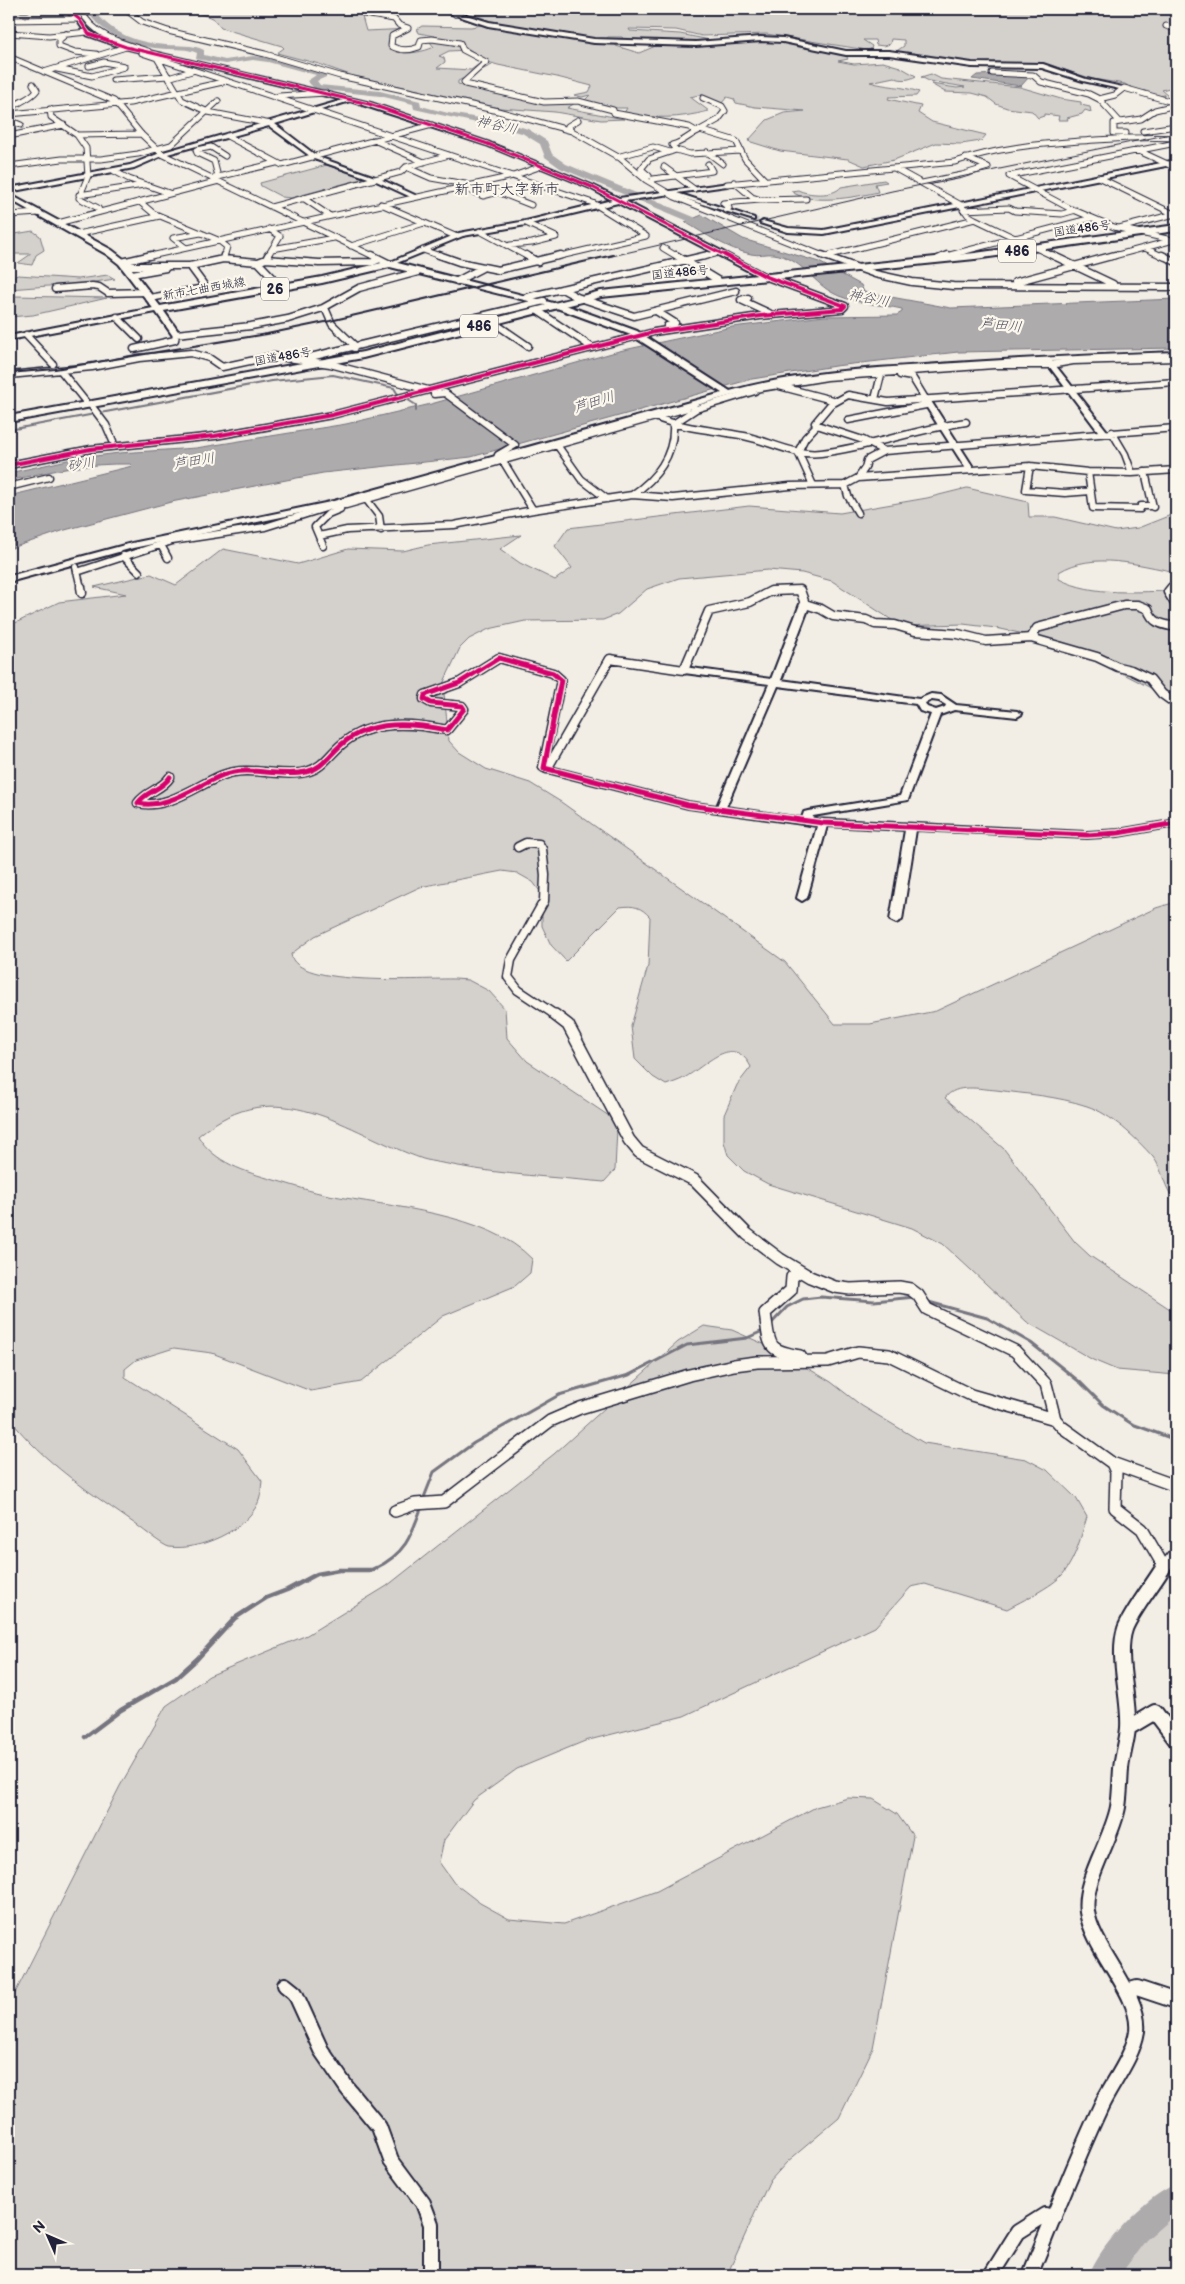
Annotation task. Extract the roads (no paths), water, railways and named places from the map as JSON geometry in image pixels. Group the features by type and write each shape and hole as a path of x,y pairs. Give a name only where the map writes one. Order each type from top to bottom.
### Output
{"highway":[{"name":"国道486号","path":"9,414 193,387 363,355 602,294 765,275 1037,248 1176,228"},
{"name":"国道486号","path":"9,419 88,403"}],"main road":[{"name":"新市七曲西城線","path":"9,196 110,252 124,264 158,309 282,288 370,270 390,264"},
{"path":"390,264 557,305"},
{"path":"158,309 176,334"}],"street":[{"path":"22,9 27,9"},
{"path":"80,9 80,17 87,32"},
{"path":"9,20 49,21 117,9"},
{"path":"125,9 142,22 168,31 265,54 340,76 494,110 572,131 617,157 657,186 671,193 796,246 912,282 990,287 1176,286"},
{"path":"403,9 369,11 364,14 394,19 399,25 407,28 392,36 391,46 394,48 413,50 419,47 421,40 443,40 460,44 463,50 486,62 473,77 464,82 465,84 544,102 578,101 613,110 614,113 689,127 736,141 744,159 764,180"},
{"path":"441,9 488,24 605,42 643,41 696,44 772,39 846,53 889,53 972,65 1043,66 1085,80 1124,88 1176,104"},
{"path":"68,10 104,35 160,58 326,93 432,124 542,166 622,200 765,275"},
{"path":"1166,26 1176,29"},
{"path":"9,33 49,36 87,32 126,48 318,110 596,205 621,223 646,236 506,269 482,268 423,250"},
{"path":"66,34 58,43 64,48 75,52 103,54"},
{"path":"44,72 126,48"},
{"path":"9,57 117,103 141,134 160,152 300,222 390,264 455,236 526,223 596,205 734,182 896,169 955,162 1006,146 1030,143 1116,138 1176,138"},
{"path":"160,58 169,79 182,100 208,112 271,124 313,157 376,179 415,197"},
{"path":"9,62 17,60"},
{"path":"55,69 69,72 92,76 124,66 98,63 69,72"},
{"path":"83,74 115,64"},
{"path":"113,80 144,78 160,82 183,72 199,72"},
{"path":"992,73 1013,72 1033,75 1041,82 1089,94 1099,99 1120,122"},
{"path":"9,112 130,102 228,80"},
{"path":"9,112 14,105 35,94 37,90 33,84"},
{"path":"1099,99 1115,95 1124,88"},
{"path":"276,96 326,93"},
{"path":"674,151 672,145 684,142 698,131 718,120 725,111 722,106 703,98"},
{"path":"9,166 62,159 101,159 160,152 271,124 350,99"},
{"path":"9,190 114,171 145,163 171,145 218,101"},
{"path":"1176,104 1155,110 1142,119 1114,123 1114,133 1176,126"},
{"path":"50,109 51,117 77,135 86,148 88,176 79,195"},
{"path":"9,120 20,125"},
{"path":"572,131 568,126 578,120"},
{"path":"227,136 282,165 432,124"},
{"path":"9,136 64,126"},
{"path":"77,135 141,134"},
{"path":"374,140 424,162"},
{"path":"1175,241 1116,228 1034,190 1009,176 1176,143"},
{"path":"217,179 214,162 196,153 196,150 211,147 225,156"},
{"path":"617,157 653,148 690,154 741,151"},
{"path":"1137,150 1176,168"},
{"path":"657,186 660,185 641,169 649,159 674,151"},
{"path":"707,152 723,164"},
{"path":"271,207 401,172 406,167 449,155"},
{"path":"922,183 962,175 988,167 966,158"},
{"path":"58,223 170,194 276,162"},
{"path":"763,223 788,230 824,232 962,207 1034,190 1176,162"},
{"path":"653,179 712,171 708,164"},
{"path":"124,264 218,240 513,176 542,166"},
{"path":"406,167 431,178 471,185"},
{"path":"664,167 694,189"},
{"path":"896,169 962,207 975,219 1075,267 1117,284"},
{"path":"114,171 144,185 170,194"},
{"path":"1098,178 1176,214"},
{"path":"734,182 752,197 761,200"},
{"path":"79,195 144,185"},
{"path":"461,187 483,196 498,192 531,205"},
{"path":"671,193 752,219"},
{"path":"79,195 79,198 98,208 100,212"},
{"path":"303,198 330,216"},
{"path":"789,198 796,206"},
{"path":"725,210 729,208 723,204 789,198 806,199"},
{"path":"140,202 153,213 218,240 227,247 223,259"},
{"path":"382,204 455,236"},
{"path":"962,207 1009,208 1016,211 1062,214 1076,210"},
{"path":"9,215 39,213"},
{"path":"1116,228 1176,214"},
{"path":"78,234 160,216"},
{"path":"938,259 1092,218"},
{"path":"830,256 975,219"},
{"path":"351,246 424,222"},
{"path":"510,245 532,243 556,237 526,223"},
{"path":"753,228 775,234 857,266"},
{"path":"266,259 280,236 269,229"},
{"path":"480,231 510,245 538,262"},
{"path":"186,248 173,238 202,234"},
{"path":"272,249 334,238"},
{"path":"697,239 695,241 715,254 750,270 843,304 844,308"},
{"path":"990,287 1175,241"},
{"path":"663,248 719,281"},
{"path":"1146,248 1176,262"},
{"path":"527,297 715,254"},
{"path":"124,264 190,266 223,259 258,262 266,259 319,263 373,262 380,259"},
{"path":"258,262 282,288"},
{"path":"132,274 153,272 174,266"},
{"path":"54,289 92,286 99,287 108,293 148,295 204,288 204,285 190,266"},
{"path":"457,281 482,268"},
{"path":"869,269 920,280 949,283 1176,286"},
{"path":"134,349 175,340 176,334 270,323 324,308 353,290 418,272"},
{"path":"667,286 670,288 724,284 756,302"},
{"path":"562,288 582,299 634,316 736,291"},
{"path":"798,292 844,308"},
{"path":"748,298 740,300 768,313 824,308 832,304"},
{"path":"301,359 544,301"},
{"path":"557,305 642,335 727,394"},
{"path":"324,308 326,316 335,328 363,355"},
{"path":"9,458 30,453 113,441 206,433 269,424 394,397 590,346 642,335 716,321 844,308"},
{"path":"9,338 158,309"},
{"path":"538,310 590,346"},
{"path":"9,465 91,449 240,432 332,415 406,397 418,391 437,389 642,335 675,323 656,311"},
{"path":"117,317 140,339"},
{"path":"493,322 528,346"},
{"path":"26,335 53,364"},
{"path":"9,375 61,371 139,358 191,353 209,358 222,367 273,356 330,364 418,391 448,395 514,444 498,455 533,510"},
{"path":"323,546 315,527 317,523 346,505 772,382 807,376 1064,358 1176,356"},
{"path":"632,495 651,483 660,474 666,461 673,424 694,408 727,394 774,385 856,375 1176,356"},
{"path":"1018,361 1050,364 1064,360 1064,358"},
{"path":"1050,364 1125,454 1132,472"},
{"path":"61,371 106,425 113,441"},
{"path":"856,375 904,375 912,377 971,470"},
{"path":"875,399 880,375"},
{"path":"813,485 798,452 805,438 817,426 815,423 836,401 848,395 888,402 928,402 1176,382"},
{"path":"77,572 161,544 264,527 332,505 500,459 527,454 774,385 836,401"},
{"path":"848,420 928,402"},
{"path":"654,418 674,426 746,437 799,455 870,444 942,425 966,422"},
{"path":"817,426 848,434 884,451"},
{"path":"858,478 865,468 867,460 884,451 1176,428"},
{"path":"557,445 581,479 607,499"},
{"path":"318,536 347,530 380,530 454,525 533,510 632,495 673,498 790,486 845,485 858,478 1030,466 1088,472 1145,472 1172,470 1176,464"},
{"path":"1030,466 1026,490 1065,493 1091,491"},
{"path":"1088,472 1093,508 1140,509 1141,506 1153,507 1145,472"},
{"path":"9,486 49,477"},
{"path":"845,485 848,496 858,513"},
{"path":"366,499 380,516 380,530"},
{"path":"9,580 74,561 183,534 332,505 346,505"},
{"path":"161,544 168,558"},
{"path":"123,556 139,572"},
{"path":"74,561 82,593"},
{"path":"1176,582 1168,592 1176,605"},
{"path":"684,670 709,611 744,604 765,596 771,591 800,590 805,604 775,682 720,810"},
{"path":"805,604 821,609 833,616 844,616 875,624 895,625 915,631 958,634 986,641 1031,638 1097,657 1118,667 1131,670 1150,680 1162,694 1176,704"},
{"path":"1031,638 1037,628 1124,605 1138,605 1148,609 1151,618 1159,623 1176,627"},
{"path":"170,776 166,786 141,798 138,803 146,805 184,794 235,771 246,770 276,774 299,774 311,771 322,766 346,741 378,727 410,723 447,730 464,709 462,706 431,703 424,699 425,695 452,686 499,658 553,673 561,680 543,767 547,770 596,780 655,797 720,810 822,824 1087,836 1118,833 1176,823"},
{"path":"547,770 610,659 920,702 931,697 941,698 949,702 951,707"},
{"path":"920,702 923,710 936,713 948,711 951,707"},
{"path":"951,707 1017,714"},
{"path":"806,822 808,814 904,798 936,713"},
{"path":"802,898 822,824"},
{"path":"896,920 911,827"},
{"path":"518,847 526,843 539,844 542,849 545,875 544,901 511,960 509,979 514,988 560,1016 568,1025 630,1140 639,1152 694,1180 746,1234 780,1260 800,1271 835,1287 850,1290 898,1287 910,1289 918,1295 927,1309 1015,1351 1046,1384 1055,1419 1062,1427 1112,1463 1176,1486"},
{"path":"800,1271 792,1277 791,1290 765,1313 770,1344 778,1352 800,1356 802,1361"},
{"path":"395,1512 414,1504 444,1502 550,1422 580,1408 690,1375 734,1365 828,1361 858,1352 871,1352 889,1356 971,1395 1055,1419"},
{"path":"1112,1463 1116,1472 1116,1508 1142,1529 1164,1567"},
{"path":"1030,2275 1103,2102 1123,2069 1137,2030 1133,2007 1127,1991 1096,1940 1087,1912 1086,1894 1113,1828 1118,1808 1128,1728 1122,1643 1125,1628 1164,1567 1176,1553"},
{"path":"1128,1728 1155,1712 1176,1740"},
{"path":"285,1985 295,1993 321,2050 346,2088 379,2127 391,2160 423,2203 431,2224 430,2275"},
{"path":"1127,1991 1137,1988 1176,2001"},
{"path":"991,2275 1018,2232 1045,2215 1054,2218"}],"water":[{"path":"1000,74 1029,77 1021,86 972,79 977,75"},
{"path":"702,215 743,239 819,262 861,285 864,292 951,308 1176,299 1176,348 958,352 835,366 752,379 471,457 323,473 171,502 65,530 9,549 9,496 132,466 130,464 115,464 84,466 9,481 9,473 72,459 119,453 196,448 346,424 431,404 619,351 732,327 825,316 897,315 902,312 902,309 839,296 783,256 774,254 754,255 733,249 685,222"}],"waterway":[{"name":"神谷川","path":"92,9 91,11 106,27 114,33 134,42 155,46 193,48 201,52 199,57 225,62 236,62 253,58 269,60 323,75 311,81 318,87 393,96 417,103 417,107 447,115 505,125 525,131 544,143 548,155 563,166 691,219 711,231"},
{"path":"9,430 272,381 333,375 394,388 397,393 416,405 416,411"},
{"path":"769,1326 787,1307 803,1299 821,1297 874,1301 915,1297"},
{"path":"925,1301 987,1318 1031,1343 1081,1383 1103,1405 1132,1424 1176,1440"},
{"path":"423,1500 434,1472 474,1443 559,1395 629,1375 687,1345 747,1338 765,1330"},
{"path":"374,1569 393,1557 406,1544 422,1506"},
{"path":"85,1737 121,1710 176,1678 197,1659 235,1618 266,1598 287,1590 317,1574 339,1570 374,1569"},
{"path":"1103,2275 1136,2230 1176,2197"}],"tunnel":[{"path":"752,219 763,223"}],"railway":[{"path":"608,257 892,191 1176,133"},
{"path":"139,355 267,334 330,321 613,255"},
{"path":"139,355 145,354"},
{"path":"9,373 55,369 139,355"}],"district":[{"name":"新市町大字新市","path":"507,189"}],"water label":[{"name":"芦田川","path":"1001,325"},
{"name":"芦田川","path":"594,402"},
{"name":"芦田川","path":"194,461"},
{"name":"砂川","path":"81,464"}]}
